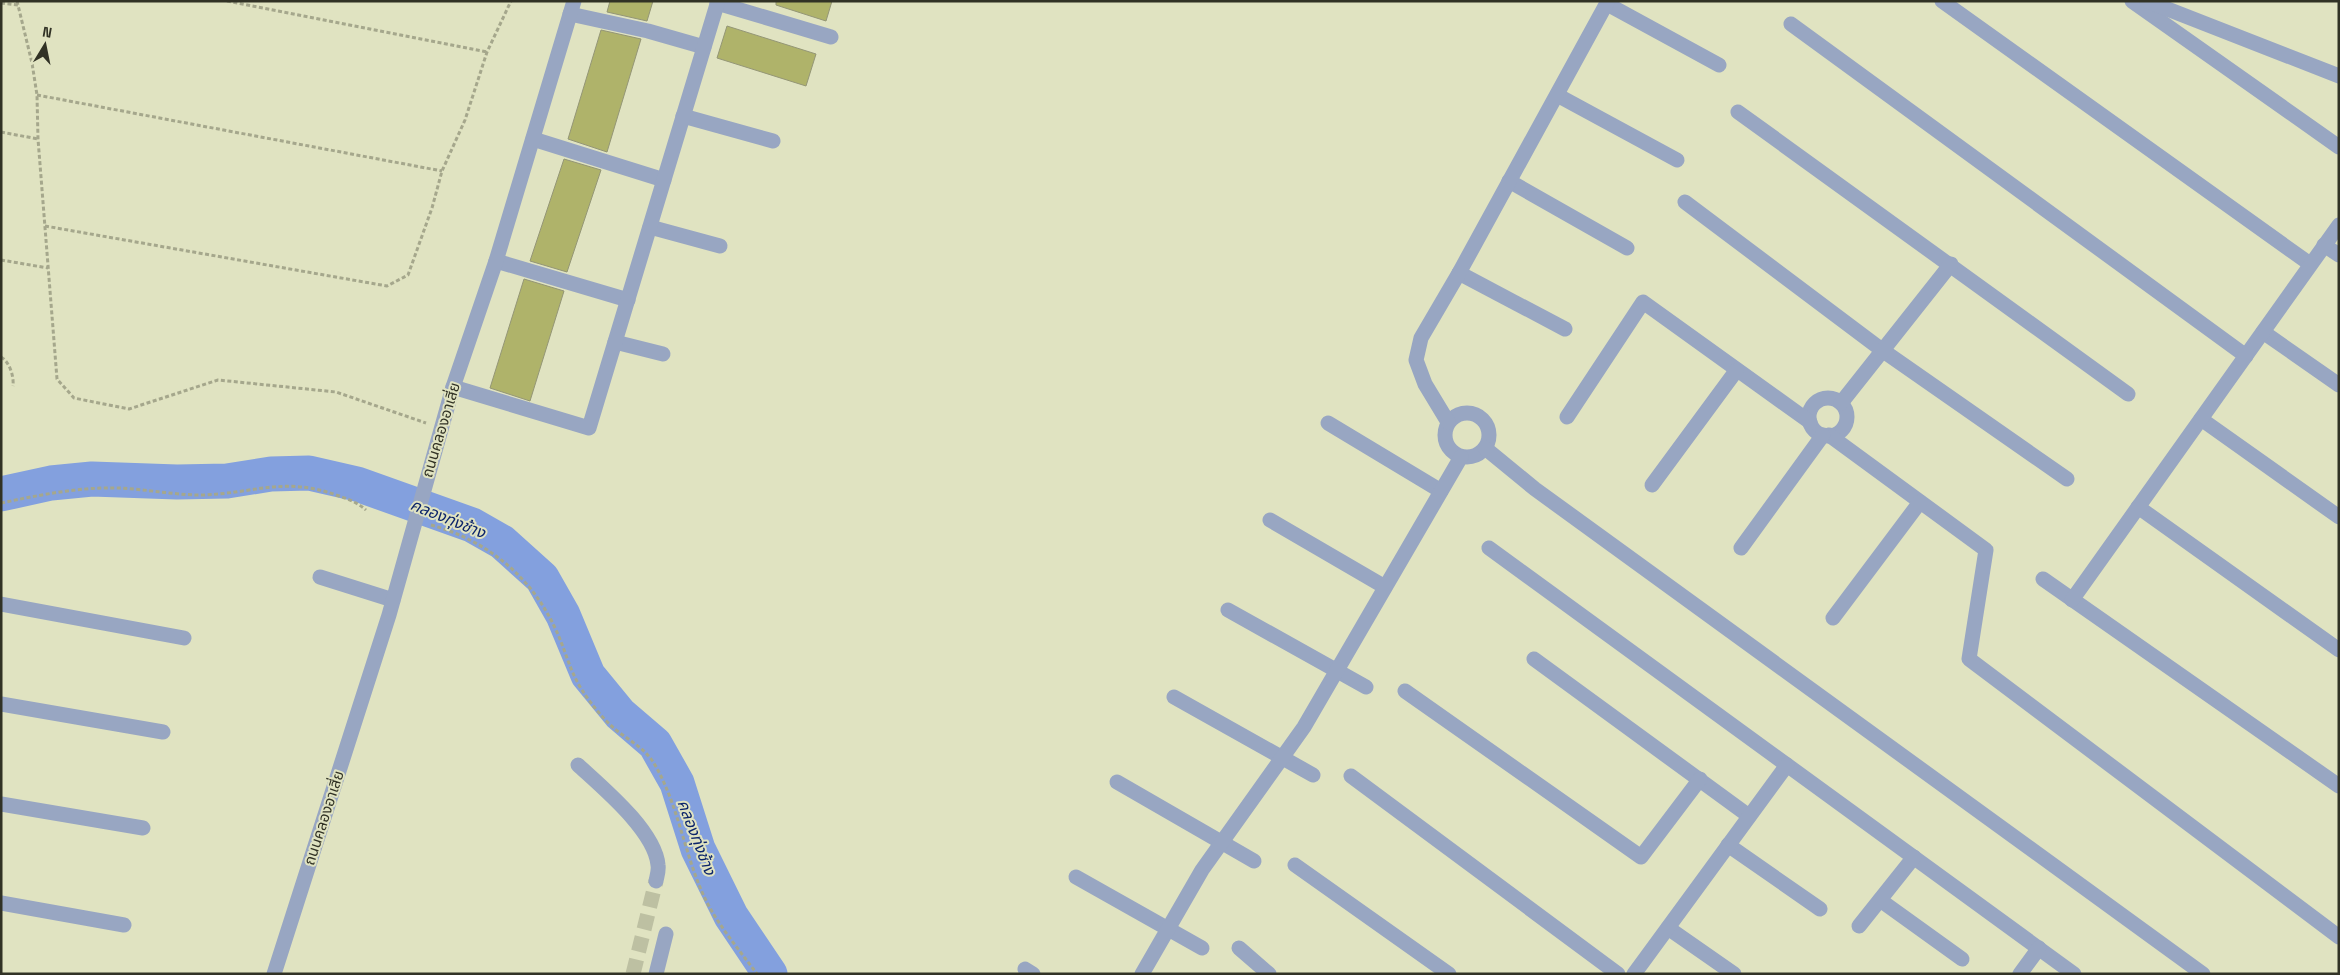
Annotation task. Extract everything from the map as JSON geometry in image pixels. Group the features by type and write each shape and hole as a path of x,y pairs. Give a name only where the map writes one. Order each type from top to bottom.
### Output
{"street":[{"path":"1942,1 2310,264"},
{"path":"2132,1 2339,147"},
{"path":"2147,1 2339,76"},
{"path":"454,387 589,428 717,2 831,37"},
{"path":"1448,422 1425,384 1416,360 1421,338 1459,273 1608,2 1719,65"},
{"path":"572,7 704,46"},
{"name":"ถนนคลองอาเสี่ย","path":"274,974 393,600 441,428 496,260 572,7"},
{"path":"1791,24 2246,356"},
{"path":"1557,95 1677,160"},
{"path":"1738,112 1951,264 2128,394"},
{"path":"683,116 773,141"},
{"path":"533,139 664,180"},
{"path":"1509,181 1627,248"},
{"path":"1685,202 1882,350 2068,479"},
{"path":"2072,600 2339,225"},
{"path":"650,227 720,246"},
{"path":"2324,245 2339,255"},
{"path":"496,260 628,300"},
{"path":"1841,403 1951,264"},
{"path":"1459,273 1565,329"},
{"path":"1567,417 1643,302 1736,371 1810,422"},
{"path":"2263,332 2339,385"},
{"path":"615,342 663,354"},
{"path":"1652,485 1736,371"},
{"path":"1741,548 1826,435 1836,434 1845,426 1847,413 1841,403 1830,398 1818,401 1810,410 1810,422 1813,428 1826,435 1986,550 1969,659 2339,937"},
{"path":"1462,412 1473,413 1482,418 1488,427 1490,438 1486,448 1479,454 1470,457 1452,452 1446,445 1444,435 1448,422 1462,412"},
{"path":"2201,418 2339,517"},
{"path":"1328,423 1441,491"},
{"path":"1486,448 1543,495 2203,974"},
{"path":"1142,974 1202,870 1304,727 1461,456"},
{"path":"1833,618 1920,502"},
{"path":"2138,507 2339,650"},
{"path":"1270,520 1385,587"},
{"path":"1489,548 2074,974"},
{"path":"320,578 393,600"},
{"path":"2043,579 2339,786"},
{"path":"1,604 184,638"},
{"path":"1228,610 1366,687"},
{"path":"1534,659 1749,816"},
{"path":"1405,691 1640,857 1700,779"},
{"path":"1174,697 1313,775"},
{"path":"1,704 163,732"},
{"path":"578,765 632,815 652,849 658,865 656,881"},
{"path":"1634,974 1786,765"},
{"path":"1351,776 1618,974"},
{"path":"1117,782 1254,861"},
{"path":"1,804 143,828"},
{"path":"1728,845 1820,909"},
{"path":"1859,926 1914,857"},
{"path":"1295,865 1449,974"},
{"path":"1076,877 1202,948"},
{"path":"1880,900 1962,959"},
{"path":"1,903 124,925"},
{"path":"1668,928 1734,974"},
{"path":"656,974 666,934"},
{"path":"1239,948 1269,974"},
{"path":"2020,974 2039,948"}],"path":[{"path":"227,1 487,52"},
{"path":"45,226 387,286 408,275 432,208 442,171 465,120 487,52 510,1"},
{"path":"1,3 17,3 32,63 37,95 38,139 57,379 74,398 129,409 218,380 336,392 441,428"},
{"path":"37,95 442,171"},
{"path":"1,132 38,139"},
{"path":"1,260 48,268"},
{"path":"1,357 6,360 14,380 13,386"},
{"path":"1,503 59,492 90,489 119,488 200,495 222,494 277,485 303,486 329,492 358,503 366,510"},
{"path":"431,525 463,537 502,558 529,588 554,626 571,671 582,691 596,710 617,730 632,740 653,762 663,779 676,813 702,893 720,924 757,974"}],"building":[{"path":"610,1 653,1 647,21 607,12"},
{"path":"776,1 832,1 826,21 776,5"},
{"path":"727,26 816,54 806,86 717,58"},
{"path":"601,30 641,39 607,152 568,139"},
{"path":"564,159 601,170 567,272 530,261"},
{"path":"524,279 564,291 530,401 490,388"}],"waterway":[{"name":"คลองทุ่งช้าง","path":"1,494 51,483 92,479 177,482 227,481 271,474 309,473 357,484 472,525 502,542 542,578 563,615 588,675 620,714 655,744 677,783 698,849 731,916 770,974"}],"tunnel":[{"path":"633,974 656,881"}]}
